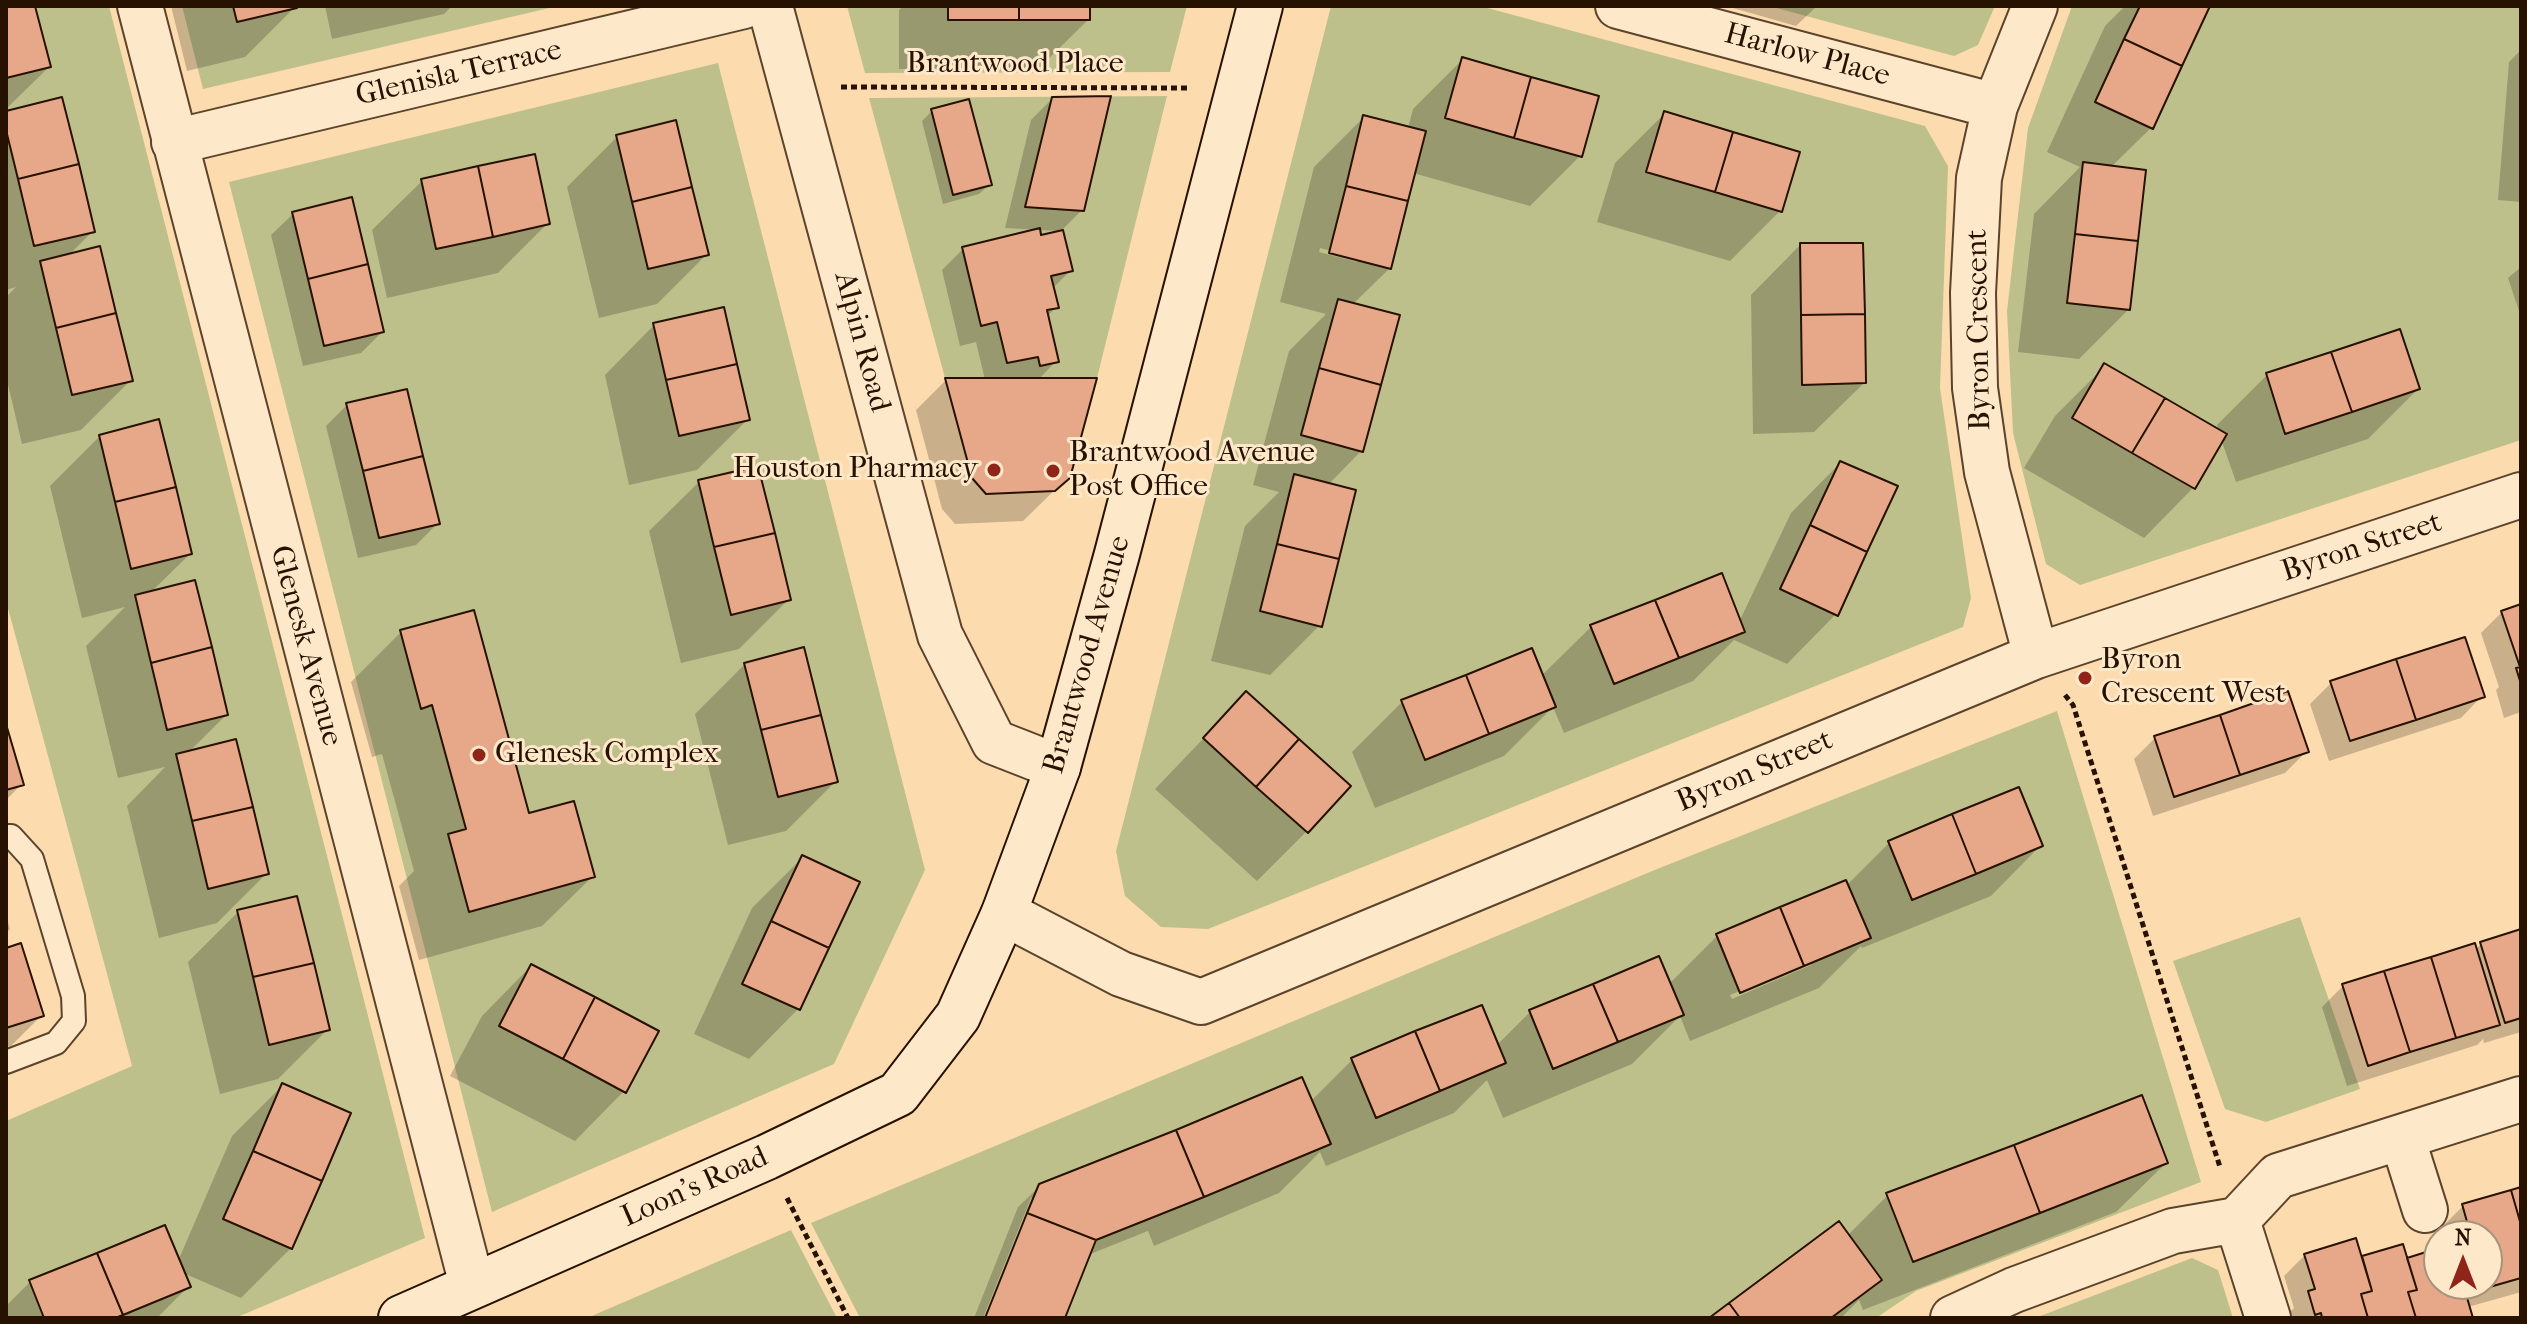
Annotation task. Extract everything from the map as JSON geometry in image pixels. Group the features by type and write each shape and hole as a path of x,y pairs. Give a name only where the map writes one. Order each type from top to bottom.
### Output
{"street":[{"name":"Glenesk Avenue","path":"140,6 472,1285"},
{"name":"Glenisla Terrace","path":"174,142 744,6"},
{"name":"Alpin Road","path":"770,6 940,635 994,742 1058,767"},
{"name":"Brantwood Avenue","path":"958,1016 1004,913 1058,767 1260,6"},
{"name":"Harlow Place","path":"1618,6 1995,106"},
{"name":"Byron Crescent","path":"2035,6 1995,106 1979,178 1973,293 1975,388 1987,472 2036,656"},
{"name":"Byron Street","path":"1004,913 1121,974 1201,1002 2036,656 2521,495"},
{"name":"Loon's Road","path":"401,1318 767,1157 898,1094 958,1016"},
{"path":"1953,1318 2014,1290 2173,1231 2237,1220 2278,1176 2521,1099"},
{"path":"2402,1137 2425,1210"},
{"path":"2237,1220 2268,1318"}],"lane":[{"path":"6,836 11,836 32,859 73,996 74,1021 56,1043 6,1062"}],"path":[{"name":"Brantwood Place","path":"792,87 1239,88"},
{"path":"2036,656 2073,705 2237,1220"},
{"path":"767,1157 848,1318"}],"green space":[{"path":"6,6 109,6 425,1238 235,1318 6,1318 6,1121 132,1066 6,601"},
{"path":"182,6 558,6 203,89"},
{"path":"847,6 1187,6 1170,72 865,73"},
{"path":"1331,6 1480,6 1925,126 1948,166 1940,388 1971,598 1963,627 1208,929 1161,927 1125,896 1116,851"},
{"path":"1769,6 1995,6 1978,45 1954,56"},
{"path":"2072,6 2521,6 2521,440 2080,585 2046,564 2013,433 2007,311 2028,128"},
{"path":"718,63 925,870 834,1064 492,1212 229,182"},
{"path":"1167,96 1097,378 945,378 869,98"},
{"path":"2057,711 2201,1182 1916,1291 1876,1318 860,1318 811,1223 1657,869"},
{"path":"2300,917 2360,1089 2266,1122 2225,1109 2173,961"},
{"path":"791,1230 837,1318 587,1318"},
{"path":"2192,1258 2218,1270 2233,1318 2035,1318"}],"building":[{"path":"35,6 51,67 6,78 6,7"},
{"path":"233,6 297,6 297,8 237,22"},
{"path":"948,6 1019,6 1019,20 948,20"},
{"path":"1019,6 1090,6 1090,20 1019,20"},
{"path":"2140,6 2210,6 2182,66 2124,39"},
{"path":"2124,39 2182,66 2153,129 2095,102"},
{"path":"1462,57 1531,77 1514,138 1445,118"},
{"path":"1531,77 1599,96 1582,157 1514,138"},
{"path":"1111,96 1084,211 1025,207 1052,97"},
{"path":"62,97 79,164 18,179 6,130 6,111"},
{"path":"969,99 992,185 953,195 931,109"},
{"path":"1664,111 1733,132 1715,192 1646,172"},
{"path":"1363,115 1426,131 1408,201 1346,186"},
{"path":"676,120 692,187 632,202 616,135"},
{"path":"1733,132 1800,152 1782,212 1715,192"},
{"path":"535,154 550,224 493,237 478,166"},
{"path":"2083,162 2146,170 2138,241 2075,234"},
{"path":"79,164 95,232 34,246 18,179"},
{"path":"478,166 493,237 436,249 421,179"},
{"path":"1346,186 1408,201 1391,269 1329,253"},
{"path":"692,187 709,255 648,269 632,202"},
{"path":"352,197 368,264 308,279 292,212"},
{"path":"1040,228 1041,235 1063,230 1073,271 1051,276 1059,308 1047,310 1059,362 1040,366 1038,357 1007,363 997,322 981,326 962,247"},
{"path":"2075,234 2138,241 2130,310 2067,303"},
{"path":"1800,243 1863,243 1865,314 1801,315"},
{"path":"100,246 116,313 56,328 40,261"},
{"path":"368,264 384,332 324,346 308,279"},
{"path":"1338,299 1400,315 1381,385 1319,368"},
{"path":"724,307 737,364 666,380 653,323"},
{"path":"116,313 133,381 72,395 56,328"},
{"path":"1865,314 1866,383 1802,385 1801,315"},
{"path":"2400,329 2420,389 2352,412 2331,352"},
{"path":"2331,352 2352,412 2285,434 2266,373"},
{"path":"2104,363 2165,398 2132,453 2072,418"},
{"path":"737,364 750,420 679,436 666,380"},
{"path":"1319,368 1381,385 1363,452 1301,435"},
{"path":"945,378 1097,378 1070,478 1055,491 986,494 972,478"},
{"path":"407,389 423,456 363,471 346,403"},
{"path":"2165,398 2227,434 2195,489 2132,453"},
{"path":"159,419 176,487 115,502 99,435"},
{"path":"423,456 440,524 379,538 363,471"},
{"path":"1840,461 1898,486 1867,552 1810,525"},
{"path":"758,466 775,533 714,547 698,480"},
{"path":"1294,474 1356,490 1339,559 1277,544"},
{"path":"176,487 192,554 131,569 115,502"},
{"path":"1810,525 1867,552 1838,616 1780,589"},
{"path":"775,533 791,600 731,615 714,547"},
{"path":"1277,544 1339,559 1322,627 1260,611"},
{"path":"1722,573 1745,632 1679,658 1655,600"},
{"path":"195,580 212,647 151,663 135,595"},
{"path":"1655,600 1679,658 1614,684 1590,625"},
{"path":"2521,604 2521,684 2516,668 2520,667 2501,611"},
{"name":"Glenesk Complex","path":"474,610 529,813 574,801 595,877 469,912 448,834 466,829 432,705 421,709 400,630"},
{"path":"2465,637 2485,697 2416,720 2396,659"},
{"path":"212,647 228,715 167,730 151,663"},
{"path":"804,647 821,715 761,730 744,663"},
{"path":"1532,648 1556,707 1489,734 1466,675"},
{"path":"2396,659 2416,720 2350,741 2330,681"},
{"path":"1466,675 1489,734 1425,760 1401,700"},
{"path":"1246,691 1299,739 1256,787 1203,738"},
{"path":"2288,691 2309,752 2240,775 2220,715"},
{"path":"821,715 838,782 778,797 761,730"},
{"path":"2220,715 2240,775 2174,797 2154,736"},
{"path":"6,724 24,785 6,790"},
{"path":"236,739 253,807 192,821 176,754"},
{"path":"1299,739 1351,786 1308,833 1256,787"},
{"path":"2019,787 2043,846 1976,874 1952,814"},
{"path":"253,807 269,874 208,889 192,821"},
{"path":"1952,814 1976,874 1912,900 1888,841"},
{"path":"802,855 860,882 829,948 771,921"},
{"path":"1846,880 1871,938 1804,966 1780,907"},
{"path":"297,896 314,963 253,977 237,910"},
{"path":"1780,907 1804,966 1740,993 1716,934"},
{"path":"771,921 829,948 800,1010 742,984"},
{"path":"2521,929 2521,1018 2505,1023 2480,942"},
{"path":"21,943 44,1016 6,1028 6,948"},
{"path":"2475,943 2500,1025 2456,1038 2431,957"},
{"path":"1659,956 1684,1015 1618,1042 1593,984"},
{"path":"2431,957 2456,1038 2410,1052 2384,971"},
{"path":"314,963 330,1030 269,1045 253,977"},
{"path":"531,964 595,997 563,1059 499,1026"},
{"path":"2384,971 2410,1052 2368,1066 2342,984"},
{"path":"1593,984 1618,1042 1553,1069 1529,1010"},
{"path":"595,997 659,1031 626,1093 563,1059"},
{"path":"1482,1005 1506,1063 1440,1091 1415,1031"},
{"path":"1415,1031 1440,1091 1376,1118 1351,1058"},
{"path":"1302,1077 1331,1144 1204,1197 1176,1130"},
{"path":"282,1083 351,1113 322,1181 253,1151"},
{"path":"2142,1095 2168,1163 2040,1213 2014,1145"},
{"path":"1176,1130 1204,1197 1096,1240 1027,1213 1039,1184"},
{"path":"2014,1145 2040,1213 1913,1262 1886,1193"},
{"path":"253,1151 322,1181 292,1249 223,1219"},
{"path":"2521,1187 2521,1225 2511,1190"},
{"path":"2511,1190 2521,1225 2521,1278 2503,1283 2503,1220 2466,1220 2462,1204"},
{"path":"1027,1213 1096,1240 1065,1318 985,1318"},
{"path":"1839,1221 1882,1280 1831,1318 1740,1318 1729,1303"},
{"path":"165,1225 191,1287 123,1315 97,1253"},
{"path":"2356,1238 2372,1291 2361,1294 2368,1318 2322,1318 2321,1313 2315,1315 2308,1291 2315,1289 2304,1254"},
{"path":"2403,1244 2417,1290 2408,1292 2416,1318 2368,1318 2361,1294 2372,1291 2362,1256"},
{"path":"97,1253 123,1315 115,1318 44,1318 29,1280"},
{"path":"2423,1253 2423,1300 2468,1300 2473,1318 2416,1318 2408,1292 2417,1290 2407,1258"},
{"path":"1729,1303 1740,1318 1709,1318"}],"place":[{"name":"Houston Pharmacy","path":"994,470"},
{"name":"Brantwood Avenue Post Office","path":"1053,471"},
{"name":"Byron Crescent West","path":"2085,678"},
{"name":"Glenesk Complex","path":"479,755"}]}
